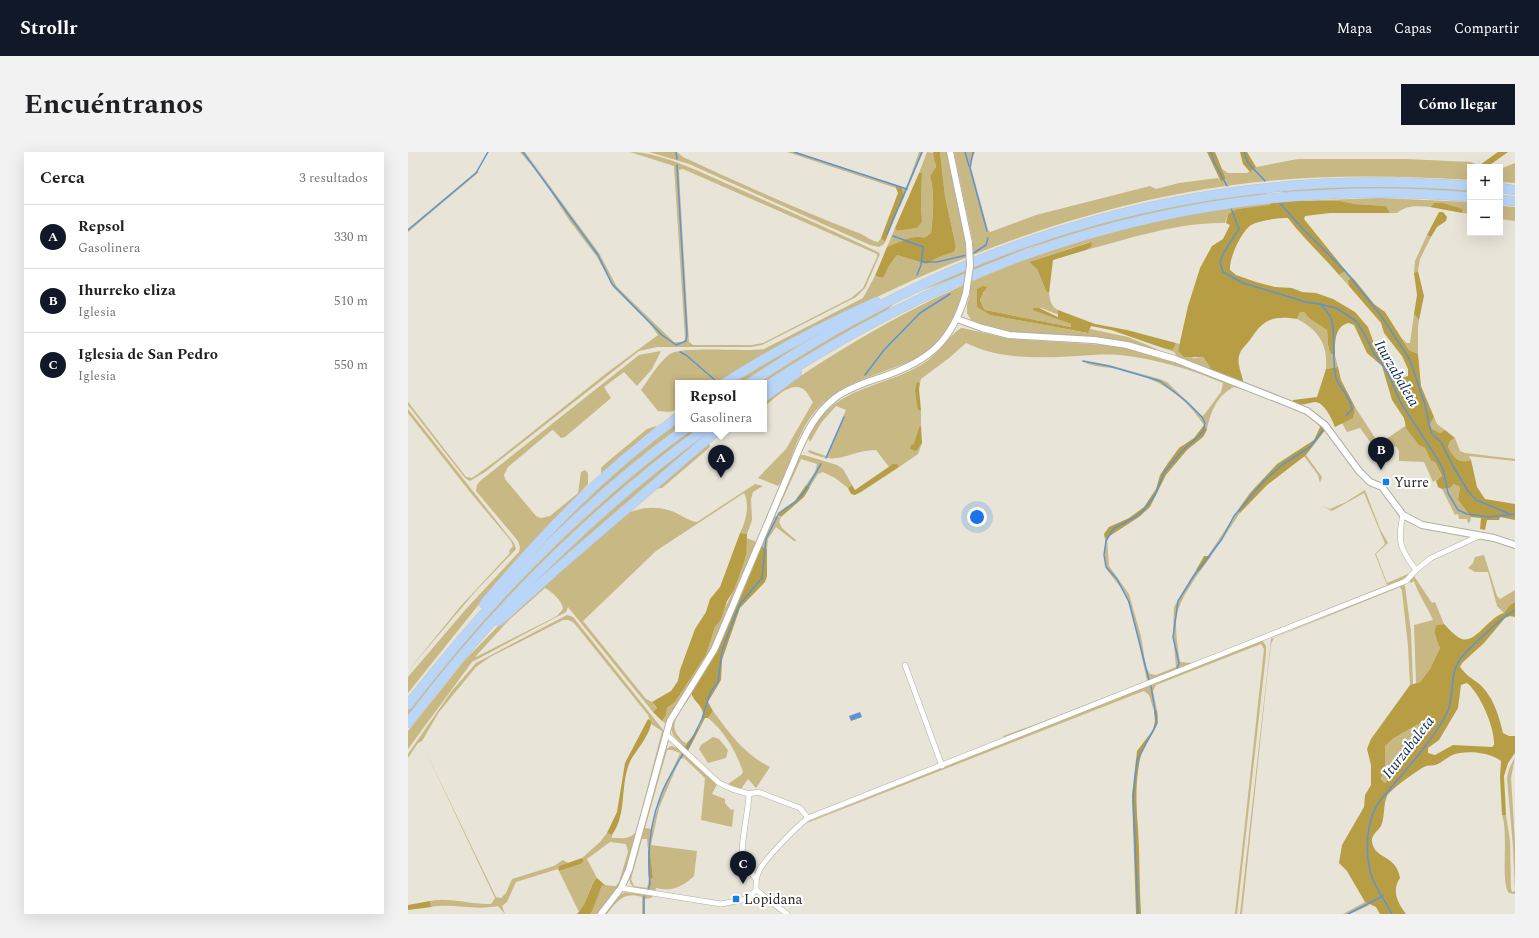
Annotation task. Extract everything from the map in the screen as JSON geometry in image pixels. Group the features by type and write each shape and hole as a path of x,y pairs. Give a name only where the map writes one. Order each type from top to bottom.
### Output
{"highway":[{"path":"755,380 818,340 920,285 988,255 1035,238 1144,207 1200,196 1322,182 1391,182 1467,186"},
{"path":"1503,188 1515,190"},
{"path":"767,386 851,335 924,296 991,267 1042,248 1145,218 1238,202 1321,194 1413,193 1467,197"},
{"path":"1503,200 1515,202"},
{"path":"730,380 771,355 825,326 893,294 920,285"},
{"path":"767,395 851,335"},
{"path":"434,671 449,645 546,534 612,469 648,439 675,419"},
{"path":"408,705 434,671 496,599 560,534 638,466 681,432"},
{"path":"408,723 473,642 525,585 571,540 646,474 701,432"},
{"path":"473,642 497,623 559,566 716,432"}],"street":[{"path":"601,914 621,888 633,857 666,734 675,713 714,650 794,460 812,422 824,408 848,390 904,369 930,354 945,339 957,319 966,293 970,266 969,243 950,152"},
{"path":"957,319 982,328 1009,335 1094,340 1127,345 1175,359 1307,411 1325,425 1370,482 1382,487 1403,516 1422,525 1494,538 1515,545"},
{"path":"1403,516 1399,536 1400,543 1404,553 1416,570"},
{"path":"621,888 721,904 747,899 756,890 756,879 761,867 800,824 808,818 1406,581 1416,570 1431,558 1479,536"},
{"path":"905,665 942,766"},
{"path":"666,734 719,783 749,794 758,792 800,808 808,818"},
{"path":"749,794 749,808 742,853 743,861 756,879"},
{"path":"756,890 776,908 787,914"}],"shaded area":[{"path":"520,152 525,152 599,253 617,287 674,342 683,342 685,339 674,166 630,152 643,153 671,160 826,228 880,254 865,288 856,297 762,345 751,347 657,347 639,351 485,472 470,481 465,478 408,405 408,402 466,477 472,478 658,335 650,324 613,287 597,257 569,220 541,176","holes":["683,169 877,254 863,288 851,298 763,343 752,345 693,345 689,342 679,170"]},
{"path":"649,152 677,152 683,157 834,224 878,242 881,238 885,242 879,247 870,245 689,164"},
{"path":"787,152 797,152 896,185 896,188"},
{"path":"919,152 923,152 900,207 899,205 904,195 902,188 906,189"},
{"path":"927,152 934,153 936,167 930,176 933,197 931,233 924,238 887,247 895,228 897,231 917,228 922,222 922,174 919,173"},
{"path":"933,152 940,152 945,196 956,247 954,252 939,257 926,264 897,255 883,278 875,276 887,247 911,238 924,238 931,233 933,197 930,176 936,167"},
{"path":"940,152 947,152 966,243 973,242 954,152 975,152 970,164 988,230 990,232 1036,215 1150,186 1156,189 1179,183 1218,178 1221,182 1226,179 1222,169 1228,173 1247,173 1256,167 1298,159 1406,159 1471,162 1476,164 1467,164 1467,180 1352,176 1263,181 1184,193 1088,215 994,247 903,285 811,330 734,372 722,380 675,380 675,410 669,412 658,411 641,390 658,366 670,354 687,350 764,349 863,298 875,276 883,278 897,255 926,264 939,257 954,252 956,247 945,196"},
{"path":"1207,152 1215,152 1226,179 1221,182"},
{"path":"1240,152 1247,152 1256,167 1250,172 1243,164"},
{"path":"1498,152 1508,152 1491,164 1481,164"},
{"path":"1515,163 1515,183 1503,182 1503,168"},
{"path":"477,171 479,172 408,232 408,229"},
{"path":"919,173 922,173 922,222 917,228 897,231 895,228"},
{"path":"896,185 902,188 904,195 885,242 881,238 898,193"},
{"path":"1351,185 1467,189 1467,193 1383,189 1282,192 1280,190"},
{"path":"1265,191 1267,194 1182,207 1092,228 1025,249 922,291 957,273 1053,236 1153,209"},
{"path":"1380,198 1467,202 1467,214 1462,213 1463,209 1434,203 1430,207 1412,207 1401,210 1397,213 1390,213 1386,206 1355,204 1340,201 1293,201"},
{"path":"1293,201 1340,201 1355,204 1386,206 1390,213 1330,213 1305,216 1304,219 1346,271 1339,275 1288,218 1279,218 1260,222 1247,228 1236,246 1231,259 1230,270 1236,275 1256,282 1275,287 1292,288 1302,292 1316,293 1333,299 1355,312 1368,327 1373,341 1385,354 1401,378 1408,376 1408,369 1402,356 1384,333 1381,323 1349,286 1348,280 1353,278 1374,304 1385,312 1409,350 1418,354 1421,386 1434,417 1430,424 1432,429 1440,433 1445,430 1455,438 1450,441 1448,447 1452,454 1460,461 1471,460 1477,487 1485,499 1515,504 1515,520 1500,517 1499,520 1487,520 1485,530 1480,529 1481,518 1471,517 1458,500 1460,487 1454,484 1450,488 1442,489 1438,487 1436,481 1442,476 1435,462 1431,461 1425,448 1419,445 1406,428 1404,418 1392,400 1382,366 1367,353 1354,325 1349,323 1344,325 1338,331 1335,340 1335,355 1331,354 1329,349 1327,330 1310,319 1304,312 1300,312 1297,319 1281,318 1269,320 1259,328 1240,353 1239,363 1243,380 1242,384 1210,371 1210,367 1203,357 1184,357 1178,351 1188,306 1200,268 1212,246 1223,239 1230,225 1226,223 1228,214 1237,209"},
{"path":"1271,203 1270,205 1237,209 1228,214 1225,223 1207,223 1172,228 1086,250 1090,242 1029,262 1037,269 1046,291 1049,293 1051,303 1058,310 1059,315 1041,308 1033,308 1071,324 1071,327 985,310 981,304 981,295 985,292 977,290 977,307 990,315 1087,333 1090,329 1128,337 1159,350 1105,338 1024,334 1004,331 971,320 967,313 967,305 970,294 963,292 954,320 940,340 923,354 904,364 861,380 840,391 820,406 808,421 802,432 796,444 786,473 778,486 758,478 786,449 813,402 806,391 798,387 793,387 782,392 767,404 767,399 813,368 862,338 912,310 962,286 1014,264 1123,228 1181,215"},
{"path":"1434,203 1442,203 1463,209 1462,213 1430,207"},
{"path":"1503,206 1515,207 1515,221 1503,219"},
{"path":"1439,212 1443,212 1447,217 1446,221 1437,227 1431,237 1427,235"},
{"path":"1427,235 1431,237 1420,259 1418,271 1414,273 1415,261"},
{"path":"1091,242 1092,246 1086,250 1053,260 1049,293 1046,291 1037,269 1029,262"},
{"path":"1346,271 1353,278 1348,280 1349,286 1339,275"},
{"path":"1418,271 1424,296 1419,320 1414,314 1417,295 1414,273"},
{"path":"983,286 987,287 981,298 981,303 985,310 1071,327 1071,324 1033,310 1033,308 1039,308 1058,317 1058,310 1095,324 1127,330 1176,343 1173,350 1111,330 1091,326 1088,333 990,315 977,307 977,289"},
{"path":"894,304 882,314 767,381 762,380 837,334"},
{"path":"1300,312 1304,312 1310,319 1327,330 1329,349 1331,354 1335,355 1338,367 1326,369 1324,346 1311,328 1297,319"},
{"path":"1414,314 1419,320 1418,354 1409,350 1402,338 1407,343 1410,343"},
{"path":"962,328 1012,339 1104,345 1126,348 1186,366 1268,397 1234,387 1228,390 1215,405 1207,430 1198,417 1180,397 1169,389 1146,377 1118,369 1094,366 1082,361 1109,365 1167,382 1202,416 1221,392 1223,383 1198,373 1160,362 1120,355 1020,357 979,349 966,343 921,379 920,383 918,382 918,410 921,410 921,426 919,427 914,445 922,443 918,454 899,467 897,464 889,467 876,450 836,458 828,458 808,452 809,450 826,456 846,410 836,406 821,423 810,442 808,438 819,420 832,407 846,397 910,371 927,361"},
{"path":"828,329 801,344 747,380 734,380 763,361"},
{"path":"1176,343 1180,344 1178,351 1194,358 1203,357 1210,367 1210,371 1178,357 1174,352 1163,348 1173,350"},
{"path":"661,351 652,369 637,386 624,372 604,387 611,398 565,437 561,438 553,430 551,431 508,467 504,475 505,479 536,516 541,518 550,516 578,493 581,472 585,470 588,473 588,484 492,588 408,693 408,677 466,609 519,552 520,547 518,541 476,491 477,485 480,481 639,355"},
{"path":"1338,367 1341,380 1355,407 1353,418 1335,427 1330,416 1322,405 1315,402 1299,404 1293,402 1293,400 1317,397 1326,369"},
{"path":"917,382 920,383 919,389 921,410 918,410 915,390"},
{"path":"1355,407 1379,444 1405,426 1425,448 1431,461 1435,462 1442,477 1433,482 1424,462 1399,461 1399,451 1396,446 1379,454 1360,428 1347,432 1342,423 1352,418"},
{"path":"408,409 514,543 516,549 475,592 408,671 460,607 510,553 509,551 513,546 511,541 470,492 408,413"},
{"path":"1309,416 1323,425 1320,427"},
{"path":"1434,417 1437,424 1445,430 1440,433 1432,429 1430,424"},
{"path":"675,422 675,431 622,473 529,559 589,495"},
{"path":"1204,425 1207,430 1203,437 1187,450 1166,475 1150,507 1139,517 1105,539 1104,534 1109,527 1129,518 1144,507 1156,489 1160,475 1168,463 1179,448 1194,438"},
{"path":"1323,425 1326,429 1306,455 1267,485 1240,513 1238,510 1250,493 1277,464 1314,440 1320,427"},
{"path":"656,426 601,474 601,468 605,464 647,429"},
{"path":"921,426 922,443 916,451 910,449 911,445 914,444 919,427"},
{"path":"687,432 694,432 610,500 408,717 408,710 440,671 472,633 540,560 576,526 652,460"},
{"path":"710,432 541,579 539,578 645,481"},
{"path":"1455,438 1460,451 1465,453 1515,459 1515,461 1469,456 1471,460 1460,461 1454,457 1448,447 1450,441"},
{"path":"709,443 710,447 662,488 654,489"},
{"path":"800,455 837,465 843,469 852,485 848,488 835,478 823,472 818,474 810,487 806,485 815,472 817,464 801,459 775,516 781,517 779,522 782,528 797,541 794,541 776,527 768,539 767,549 761,546"},
{"path":"1306,455 1322,477 1320,483 1318,475 1304,456"},
{"path":"893,464 897,464 899,467 861,492 855,495 851,494 848,488 852,485 855,490"},
{"path":"755,484 763,486 753,492 751,499 752,520 747,534 740,533 747,508 744,493 656,551 583,621 646,699 652,702 657,709 653,712 568,607 566,612 472,662 408,749 408,731 464,661 502,622 623,515 636,510 661,508 697,522","holes":["545,588 561,602 563,609 557,616 476,657 508,621"]},
{"path":"1454,484 1460,487 1458,500 1471,517 1470,522 1468,523 1467,519 1459,519 1458,514 1455,515 1442,489 1450,488"},
{"path":"806,485 810,487 804,497 781,517 778,515 795,501"},
{"path":"1365,490 1380,529 1388,543 1376,554 1387,583 1408,574 1409,575 1395,584 1004,740 1003,736 1147,681 1132,612 1125,593 1107,570 1105,563 1105,539 1107,538 1109,566 1129,594 1141,636 1146,667 1150,674 1156,675 1176,667 1173,634 1174,607 1196,570 1200,571 1184,595 1177,614 1176,634 1180,662 1193,663 1387,585 1375,554 1385,544 1364,493 1332,511 1322,506 1330,509 1346,502"},
{"path":"1238,510 1240,513 1211,556 1208,556"},
{"path":"740,533 747,534 746,555 734,590 727,601 721,619 715,627 706,655 675,702 667,708 666,715 662,721 653,712 657,708 652,702 671,691 678,681 680,670 695,629 706,612 710,599 720,587"},
{"path":"746,538 755,541 756,544 716,640 708,656 665,723 662,721 666,715 667,708 675,702 706,655 715,627 734,590 746,555"},
{"path":"761,546 767,549 767,576 765,582 740,608 722,660 721,680 708,702 713,711 708,718 705,718 688,751 684,747 698,729 703,718 701,708 691,692 721,640"},
{"path":"1484,555 1497,596 1500,599 1515,590 1515,602 1510,605 1504,613 1497,606 1488,572 1475,572 1468,568 1473,563 1475,557"},
{"path":"1204,556 1211,556 1200,571 1196,570"},
{"path":"1414,576 1432,603 1435,602 1444,624 1437,625 1435,636 1440,648 1430,669 1420,682 1416,683 1414,625 1433,620 1414,581 1411,583 1409,580"},
{"path":"1403,584 1405,586 1411,632 1413,684 1410,685 1408,646 1402,591 1400,587 1274,638 1271,644 1242,914 1240,914 1271,639"},
{"path":"1515,602 1515,617 1510,616 1505,618 1484,643 1462,663 1460,667 1488,693 1497,713 1503,733 1509,736 1515,736 1515,753 1508,763 1504,776 1506,815 1502,815 1500,777 1501,761 1487,754 1470,752 1460,753 1448,757 1438,764 1422,768 1399,784 1387,796 1381,826 1374,835 1372,842 1377,852 1390,861 1398,870 1400,878 1397,883 1396,892 1400,906 1406,914 1380,914 1376,907 1365,902 1347,871 1339,863 1342,845 1364,807 1365,795 1371,785 1371,765 1367,749 1371,739 1410,685 1420,682 1430,669 1440,648 1435,634 1437,625 1444,624 1457,637 1467,639 1477,634 1493,619 1504,613 1510,605","holes":["1467,683 1477,695 1486,711 1494,738 1494,745 1492,747 1453,745 1435,755 1428,753 1428,748 1439,740 1458,708 1461,685","1422,722 1429,727 1429,732 1385,783 1381,779 1385,766 1385,746 1394,738"]},
{"path":"567,615 573,617 664,731 626,871 621,883 597,914 590,914 602,885 616,886 619,882 628,852 626,844 610,842 587,859 597,878 585,904 579,912 559,871 581,864 584,861 582,858 600,842 607,833 612,835 612,838 622,838 631,836 636,832 662,731 651,724 648,715 574,623 569,620 563,620 490,657 476,667 439,712 422,741 418,743 408,758 408,754 451,692 476,663"},
{"path":"1262,640 1266,646 1266,654 1237,914 1235,914 1264,649 1261,644 1156,685 1153,691 1157,710 1154,711 1149,695 1144,691 807,823 807,822"},
{"path":"691,692 691,696 680,711"},
{"path":"1157,710 1157,724 1143,749 1137,782 1136,801 1139,839 1141,914 1136,914 1132,795 1137,751 1153,730 1155,721 1154,711"},
{"path":"713,711 745,750 770,767 756,788 748,779 741,789 728,784 743,772 729,742 720,729 708,718"},
{"path":"679,712 675,722 675,727 680,738 686,743 684,747 673,735 671,727"},
{"path":"648,719 651,721 649,732 631,759 626,773 622,810 617,827 612,835 607,833 617,812 625,763"},
{"path":"1422,722 1430,728 1430,732 1385,783 1381,779 1385,766 1385,746 1394,738"},
{"path":"713,737 719,739 728,750 726,758 708,763 699,749 701,745"},
{"path":"671,746 679,748 717,784 712,794 725,799 725,803 731,810 734,809 732,827 701,820 705,778 684,758 680,759 659,808 651,845 697,851 694,876 681,886 672,889 656,888 655,892 637,889 631,884 629,875 665,750","holes":["667,750 680,753 660,798 652,829 645,828","642,839 647,839 653,878 649,879 647,888 634,886 631,879"]},
{"path":"424,748 496,897 501,898 506,893 512,879 554,866 563,860 568,863 559,866 558,869 516,882 507,902 502,906 505,914 498,906 481,908 448,906 431,907 430,901 453,900 491,904 495,898"},
{"path":"1515,757 1511,778 1515,842 1515,891 1507,778 1509,769"},
{"path":"1502,815 1506,815 1510,841 1511,888 1512,892 1515,891 1515,894 1509,893 1506,888 1505,834"},
{"path":"648,850 650,851 653,878 649,879"},
{"path":"582,858 584,861 581,864 559,871 559,866"},
{"path":"597,878 606,886 602,885 590,914 577,914 584,904 594,881"},
{"path":"625,892 653,896 645,899 645,914 642,914 642,897 630,895 622,898 607,914 604,914 619,896"},
{"path":"430,901 431,907 408,910 408,905"},
{"path":"1365,902 1370,905 1350,914 1343,914"}],"water":[{"path":"860,712 862,717 851,721 849,716"}],"waterway":[{"path":"408,230 476,173 488,152"},
{"path":"523,152 598,255 612,284 662,335 676,345 686,341 687,334 677,165"},
{"path":"676,152 677,159"},
{"path":"794,152 907,189"},
{"path":"887,234 922,152"},
{"path":"965,152 969,166"},
{"path":"973,152 970,168 987,231"},
{"name":"Iturzabaleta","path":"1211,152 1214,162 1227,186"},
{"path":"1244,152 1248,163 1265,181"},
{"path":"1279,202 1302,228 1346,272 1382,317 1410,360 1425,405 1431,433 1441,442 1468,491 1476,500 1510,514"},
{"name":"Iturzabaleta","path":"1231,208 1239,229 1224,252 1220,262 1223,272 1243,283 1306,302 1336,308 1356,321 1373,352 1387,371 1401,403 1443,469 1448,493 1458,510 1467,514 1489,517 1515,514"},
{"path":"893,236 923,247 921,265 917,275"},
{"path":"972,254 986,245 988,238"},
{"path":"922,262 937,262 967,255"},
{"path":"865,375 884,350 920,313 950,294"},
{"path":"1320,304 1329,314 1332,322 1336,378 1348,397 1352,409 1346,416"},
{"path":"680,352 686,355 715,380"},
{"path":"1083,361 1109,366 1160,381 1186,401 1202,417 1205,423 1204,429 1200,435 1183,450 1165,471 1155,495 1146,507 1140,514 1113,529 1106,541 1104,555 1106,567 1117,579 1129,602 1149,680"},
{"path":"826,458 844,417"},
{"path":"1177,669 1179,663 1173,637 1178,601 1193,577 1222,539 1234,516 1264,481 1282,465 1310,447 1324,429 1326,430"},
{"path":"687,749 702,719 710,693 718,682 722,651 736,613 740,604 762,578 766,539 779,513 796,501 805,491 821,464"},
{"name":"Iturzabaleta","path":"1392,914 1374,882 1369,866 1368,840 1373,812 1380,800 1425,746 1442,722 1447,713 1451,700 1454,673 1462,656 1503,618 1515,610"},
{"path":"1138,914 1133,796 1137,761 1157,723 1151,686"},
{"path":"648,890 650,884 649,850 654,817 665,785 683,754"},
{"path":"644,896 644,914"},
{"path":"1348,914 1383,896"}],"place":[{"name":"Ihurreko eliza","path":"1381,470"},
{"name":"Repsol","path":"721,478"},
{"name":"Yurre","path":"1386,482"},
{"name":"Iglesia de San Pedro","path":"743,884"},
{"name":"Lopidana","path":"736,899"}]}
